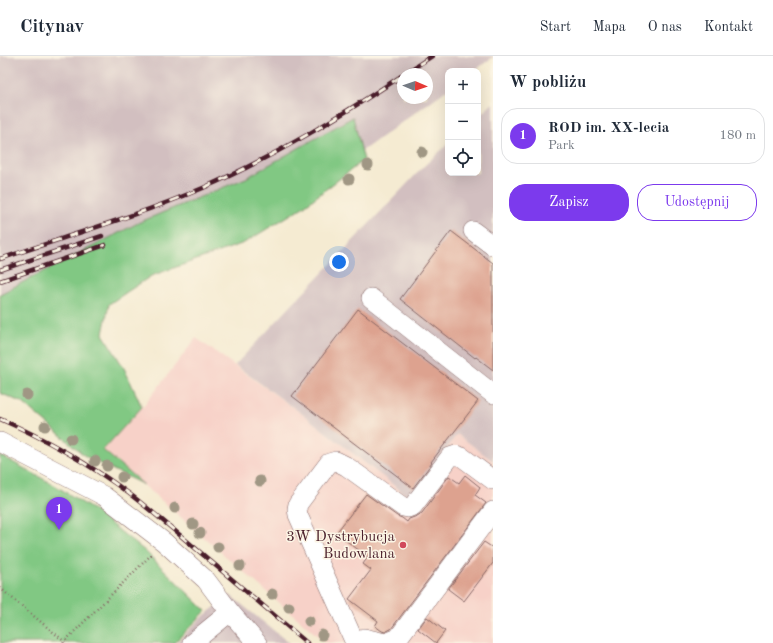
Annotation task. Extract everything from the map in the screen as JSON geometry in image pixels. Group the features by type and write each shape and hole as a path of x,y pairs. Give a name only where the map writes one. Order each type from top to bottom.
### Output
{"lane":[{"path":"473,231 493,246"},
{"path":"371,298 493,394"},
{"path":"0,442 104,496 164,542 206,580 230,612 258,643"},
{"path":"493,480 462,457 456,455 450,457 413,506 408,508 403,507 346,466 336,461 329,463 298,504 297,509 298,515 355,643 364,638 386,643 398,638 493,511"},
{"path":"192,643 230,612"}],"path":[{"path":"0,588 64,642 164,542"}],"shaded area":[{"path":"0,56 493,56 478,68 445,68 445,91 433,100 433,68 397,68 397,104 427,104 233,244 0,309"},
{"path":"493,103 493,461 457,434 410,498 305,416 235,365 425,165 445,147 445,176 481,176 481,114"},
{"path":"196,338 305,416 410,498 457,434 493,461 493,643 326,643 103,450 143,407"},
{"path":"230,595 289,643 176,643 200,619"}],"green space":[{"path":"353,117 364,160 303,207 244,243 151,276 109,304 103,334 124,368 142,407 103,450 144,485 85,456 23,403 0,393 0,294 140,222 246,178"},
{"path":"0,455 56,486 92,509 145,551 206,611 174,643 0,643"}],"building":[{"path":"451,231 493,263 493,370 476,357 475,358 400,299"},
{"path":"358,309 478,401 413,488 292,396"},
{"name":"3W Dystrybucja Budowlana","path":"465,475 480,487 475,495 486,503 391,629 385,632 382,631 375,626 378,621 349,599 371,570 363,564 368,557 336,533 366,494 407,522 409,519 422,513 449,476 459,483"},
{"path":"484,542 493,548 493,563 464,601 448,589"},
{"path":"427,617 445,631 436,643 418,629"}],"railway":[{"path":"413,68 432,56"},
{"path":"0,259 128,217 203,188 281,150 306,136 397,79"},
{"path":"0,270 102,236"},
{"path":"0,281 105,245"},
{"path":"0,419 68,453 131,495 170,526 307,643"}],"place":[{"name":"ROD im. XX-lecia","path":"59,530"},
{"name":"3W Dystrybucja Budowlana","path":"403,545"}]}
